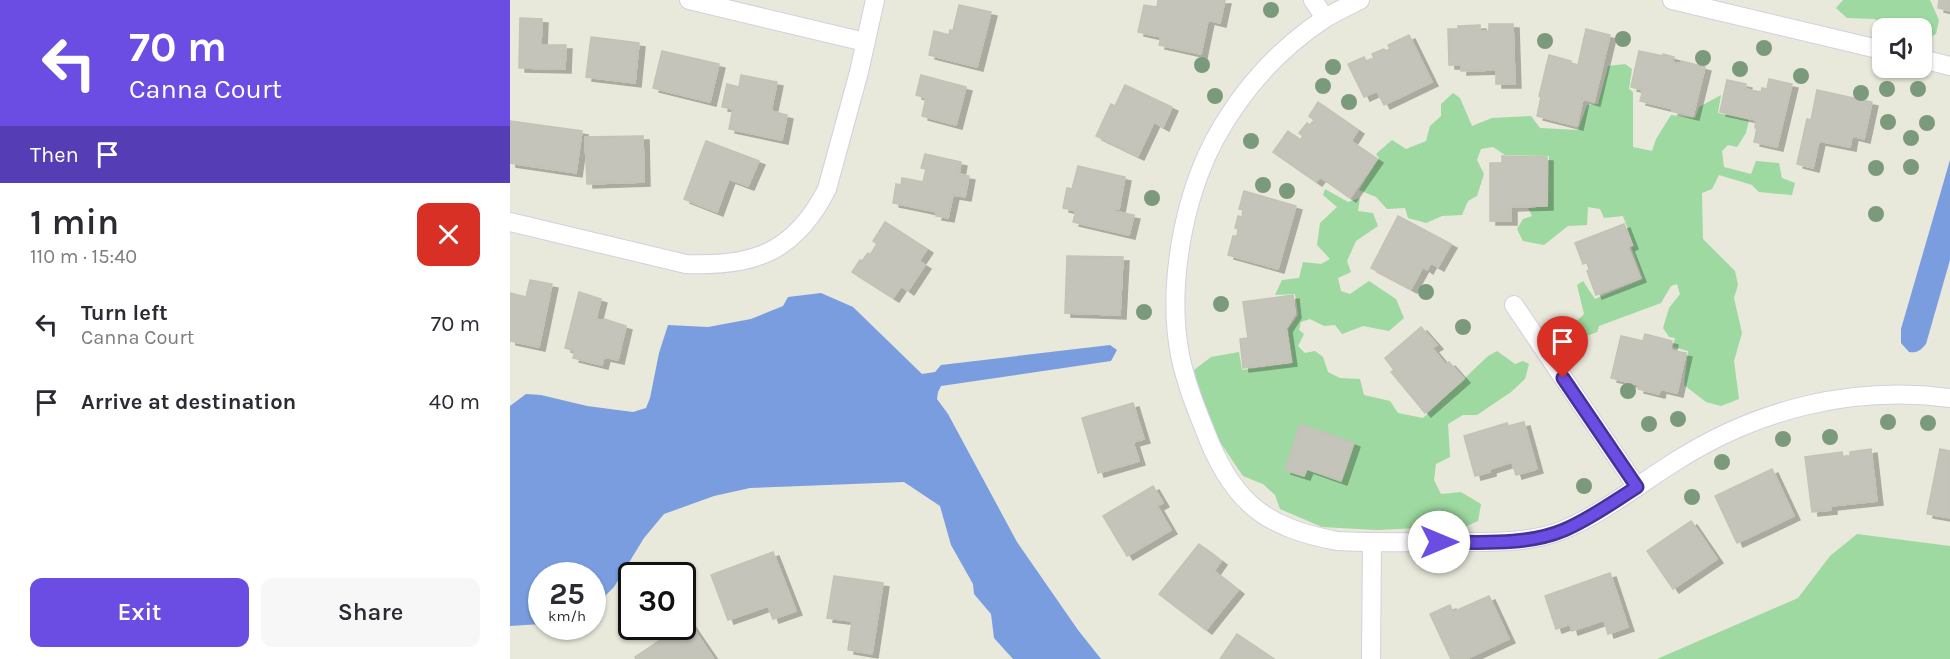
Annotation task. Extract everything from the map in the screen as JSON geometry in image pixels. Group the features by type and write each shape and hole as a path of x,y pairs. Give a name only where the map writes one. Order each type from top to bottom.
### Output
{"street":[{"path":"689,0 865,42"},
{"path":"510,222 686,264 715,265 743,262 761,256 778,246 800,228 818,206 827,189 875,0"},
{"path":"1313,0 1325,18"},
{"path":"1360,0 1325,18 1281,54 1234,107 1215,139 1201,170 1185,226 1177,272 1176,316 1180,354 1190,393 1214,455 1240,494 1268,517 1313,537 1337,541 1505,542 1535,538 1562,530 1588,518 1718,436 1763,417 1805,405 1862,396 1912,395 1950,398"},
{"path":"1672,0 1872,48"},
{"path":"1932,62 1950,66"},
{"path":"1514,305 1637,487"},
{"path":"1371,659 1372,543"}],"green space":[{"path":"1843,0 1930,0 1939,20 1936,34 1932,36 1932,18 1847,18 1836,8"},
{"path":"1625,64 1632,69 1629,89 1633,92 1633,147 1652,151 1656,139 1671,115 1695,118 1699,107 1721,95 1718,113 1749,120 1746,133 1737,147 1728,145 1722,151 1724,167 1751,174 1756,161 1779,163 1782,178 1795,183 1792,195 1759,192 1752,185 1719,175 1712,189 1702,193 1703,239 1735,271 1738,285 1734,298 1742,333 1734,361 1739,399 1721,406 1706,402 1684,385 1688,351 1673,347 1675,338 1669,337 1663,328 1669,308 1680,294 1677,284 1671,286 1661,303 1599,326 1597,332 1558,347 1555,343 1552,323 1563,318 1578,320 1584,314 1577,285 1583,281 1595,299 1643,279 1623,216 1604,218 1600,209 1588,207 1587,225 1568,226 1544,245 1523,241 1517,229 1523,219 1532,216 1528,208 1548,206 1549,156 1505,155 1493,147 1481,149 1477,160 1484,174 1477,196 1468,201 1462,215 1442,216 1426,223 1408,218 1405,208 1387,209 1376,197 1359,190 1379,158 1376,154 1392,140 1406,149 1426,141 1430,126 1441,116 1441,104 1453,93 1460,98 1472,126 1492,118 1531,116 1540,128 1578,130 1587,105 1598,104 1608,66"},
{"path":"1325,189 1348,202 1360,198 1358,211 1373,213 1378,226 1356,241 1347,261 1351,272 1338,278 1341,291 1350,294 1369,281 1396,299 1404,318 1389,331 1363,326 1342,334 1335,325 1324,326 1310,319 1301,322 1299,330 1304,334 1298,346 1305,353 1315,351 1323,357 1328,372 1340,378 1360,379 1364,395 1390,401 1398,413 1423,418 1488,356 1497,351 1515,364 1523,361 1529,364 1525,379 1511,392 1477,415 1463,415 1448,424 1450,457 1436,464 1434,480 1441,494 1461,492 1481,504 1478,521 1460,529 1447,524 1377,530 1322,527 1280,509 1275,495 1263,484 1243,476 1207,423 1194,370 1211,357 1239,352 1242,370 1293,363 1288,329 1298,315 1295,294 1275,295 1282,280 1299,278 1303,262 1321,264 1330,259 1317,245 1320,223 1337,207 1323,195"},
{"path":"1857,534 1950,546 1950,659 1657,659 1798,598 1830,556"}],"water":[{"path":"1950,160 1950,260 1926,344 1918,351 1909,352 1901,343 1901,329"},
{"path":"821,293 853,307 922,374 935,372 941,365 1110,345 1117,350 1111,361 941,386 937,399 948,414 1017,542 1101,659 1013,659 994,638 991,614 974,594 973,584 951,545 940,506 904,482 750,488 714,496 664,514 644,538 629,562 618,562 618,580 606,595 606,562 528,562 528,625 510,626 510,406 526,394 633,412 646,408 668,325 708,327 751,319 783,306 788,297"}],"building":[{"path":"1158,0 1225,0 1220,23 1208,20 1201,54 1159,45 1161,37 1138,32 1144,5 1157,7"},
{"path":"1939,0 1950,0 1950,11 1938,8"},
{"path":"959,5 991,12 977,67 929,55 934,31 949,35 950,30 953,31"},
{"path":"520,18 542,19 541,45 566,45 565,69 519,68"},
{"path":"1489,24 1513,24 1515,84 1496,84 1496,70 1461,71 1461,65 1449,65 1448,29 1480,25 1480,31 1489,31"},
{"path":"1586,29 1610,35 1594,102 1583,99 1577,126 1537,116 1541,97 1539,96 1549,55 1578,65"},
{"path":"1409,35 1432,82 1384,105 1377,91 1364,97 1348,64 1364,57 1366,61 1374,58 1372,54 1390,49 1388,45"},
{"path":"591,37 639,43 635,83 586,77"},
{"path":"662,51 719,64 710,102 653,88"},
{"path":"1639,51 1674,57 1672,62 1680,64 1681,61 1705,67 1693,116 1640,101 1643,90 1631,87"},
{"path":"741,75 777,82 771,111 787,115 782,140 729,129 733,109 722,107 727,84 739,87"},
{"path":"921,75 966,87 956,125 922,116 926,98 916,95"},
{"path":"1769,79 1792,84 1777,147 1754,142 1756,120 1720,112 1727,80 1746,84 1745,89 1761,92 1762,88 1767,89"},
{"path":"1125,85 1172,107 1163,127 1154,122 1138,156 1096,136 1111,104 1115,106"},
{"path":"1817,90 1872,102 1864,139 1852,136 1850,147 1819,141 1813,168 1797,164 1807,119 1811,120"},
{"path":"1318,102 1358,130 1351,141 1377,159 1350,198 1320,177 1316,182 1273,152 1288,131 1300,140 1303,136 1299,133 1307,123 1310,125 1314,120 1309,116"},
{"path":"510,121 582,131 576,173 510,163"},
{"path":"643,136 644,182 587,184 585,137"},
{"path":"706,141 759,161 748,186 729,179 717,212 684,199"},
{"path":"925,154 961,162 959,174 969,176 965,197 953,195 948,218 936,216 937,212 893,203 896,184 901,185 902,178 923,182 926,169 921,168"},
{"path":"1502,156 1547,157 1547,206 1511,207 1511,221 1490,221 1490,163 1502,163"},
{"path":"1078,166 1125,177 1119,209 1114,208 1113,211 1134,215 1129,235 1073,222 1076,211 1063,208 1067,188 1072,189"},
{"path":"1244,191 1296,206 1278,269 1228,255 1233,236 1237,236 1238,229 1235,228 1238,216 1242,217 1243,210 1239,209"},
{"path":"1398,216 1451,244 1438,267 1431,263 1427,270 1423,267 1411,289 1371,268"},
{"path":"885,222 927,249 919,261 925,265 908,291 901,286 893,298 852,272 860,260 862,261 868,253 870,255 877,244 873,241"},
{"path":"1624,224 1632,245 1628,247 1640,278 1596,295 1587,271 1590,269 1588,262 1583,264 1575,243"},
{"path":"1067,256 1123,257 1120,315 1065,313"},
{"path":"530,280 552,284 539,347 510,341 510,293 526,297"},
{"path":"579,292 601,299 596,319 603,321 604,319 626,326 618,360 604,357 602,365 573,358 575,351 565,348"},
{"path":"1293,295 1295,314 1286,328 1291,362 1243,368 1240,339 1248,338 1243,302"},
{"path":"1421,327 1437,345 1432,348 1446,365 1449,362 1464,379 1425,413 1391,372 1394,370 1385,358"},
{"path":"1645,334 1672,341 1670,350 1686,353 1677,393 1660,389 1659,394 1638,389 1639,385 1611,378 1621,336 1643,341"},
{"path":"1133,403 1144,439 1133,442 1139,461 1098,473 1082,418"},
{"path":"1524,422 1537,469 1516,475 1512,462 1475,476 1464,436 1507,423 1508,426"},
{"path":"1300,424 1354,443 1341,481 1307,469 1304,476 1285,470"},
{"path":"1871,449 1877,501 1831,506 1831,510 1812,512 1805,457 1842,452 1843,457 1850,457 1850,452"},
{"path":"1940,449 1950,451 1950,518 1927,514"},
{"path":"1772,469 1794,516 1737,543 1715,496"},
{"path":"1153,486 1163,503 1157,506 1171,530 1127,556 1103,516"},
{"path":"1691,521 1717,559 1673,589 1647,551"},
{"path":"1199,544 1221,561 1214,571 1238,590 1206,630 1159,594"},
{"path":"773,552 796,611 773,619 768,606 728,620 711,575"},
{"path":"1610,573 1628,627 1608,634 1604,620 1572,631 1570,624 1556,629 1545,596"},
{"path":"834,576 883,583 872,654 848,650 852,621 827,618"},
{"path":"1489,596 1509,639 1466,659 1451,659 1430,614 1450,605 1453,612"},
{"path":"696,633 714,659 636,659 635,657 660,640 696,640"},
{"path":"1237,634 1274,659 1220,659"}],"route":[{"path":"1439,542 1505,542 1535,538 1562,530 1588,518 1637,487 1563,378"}]}
